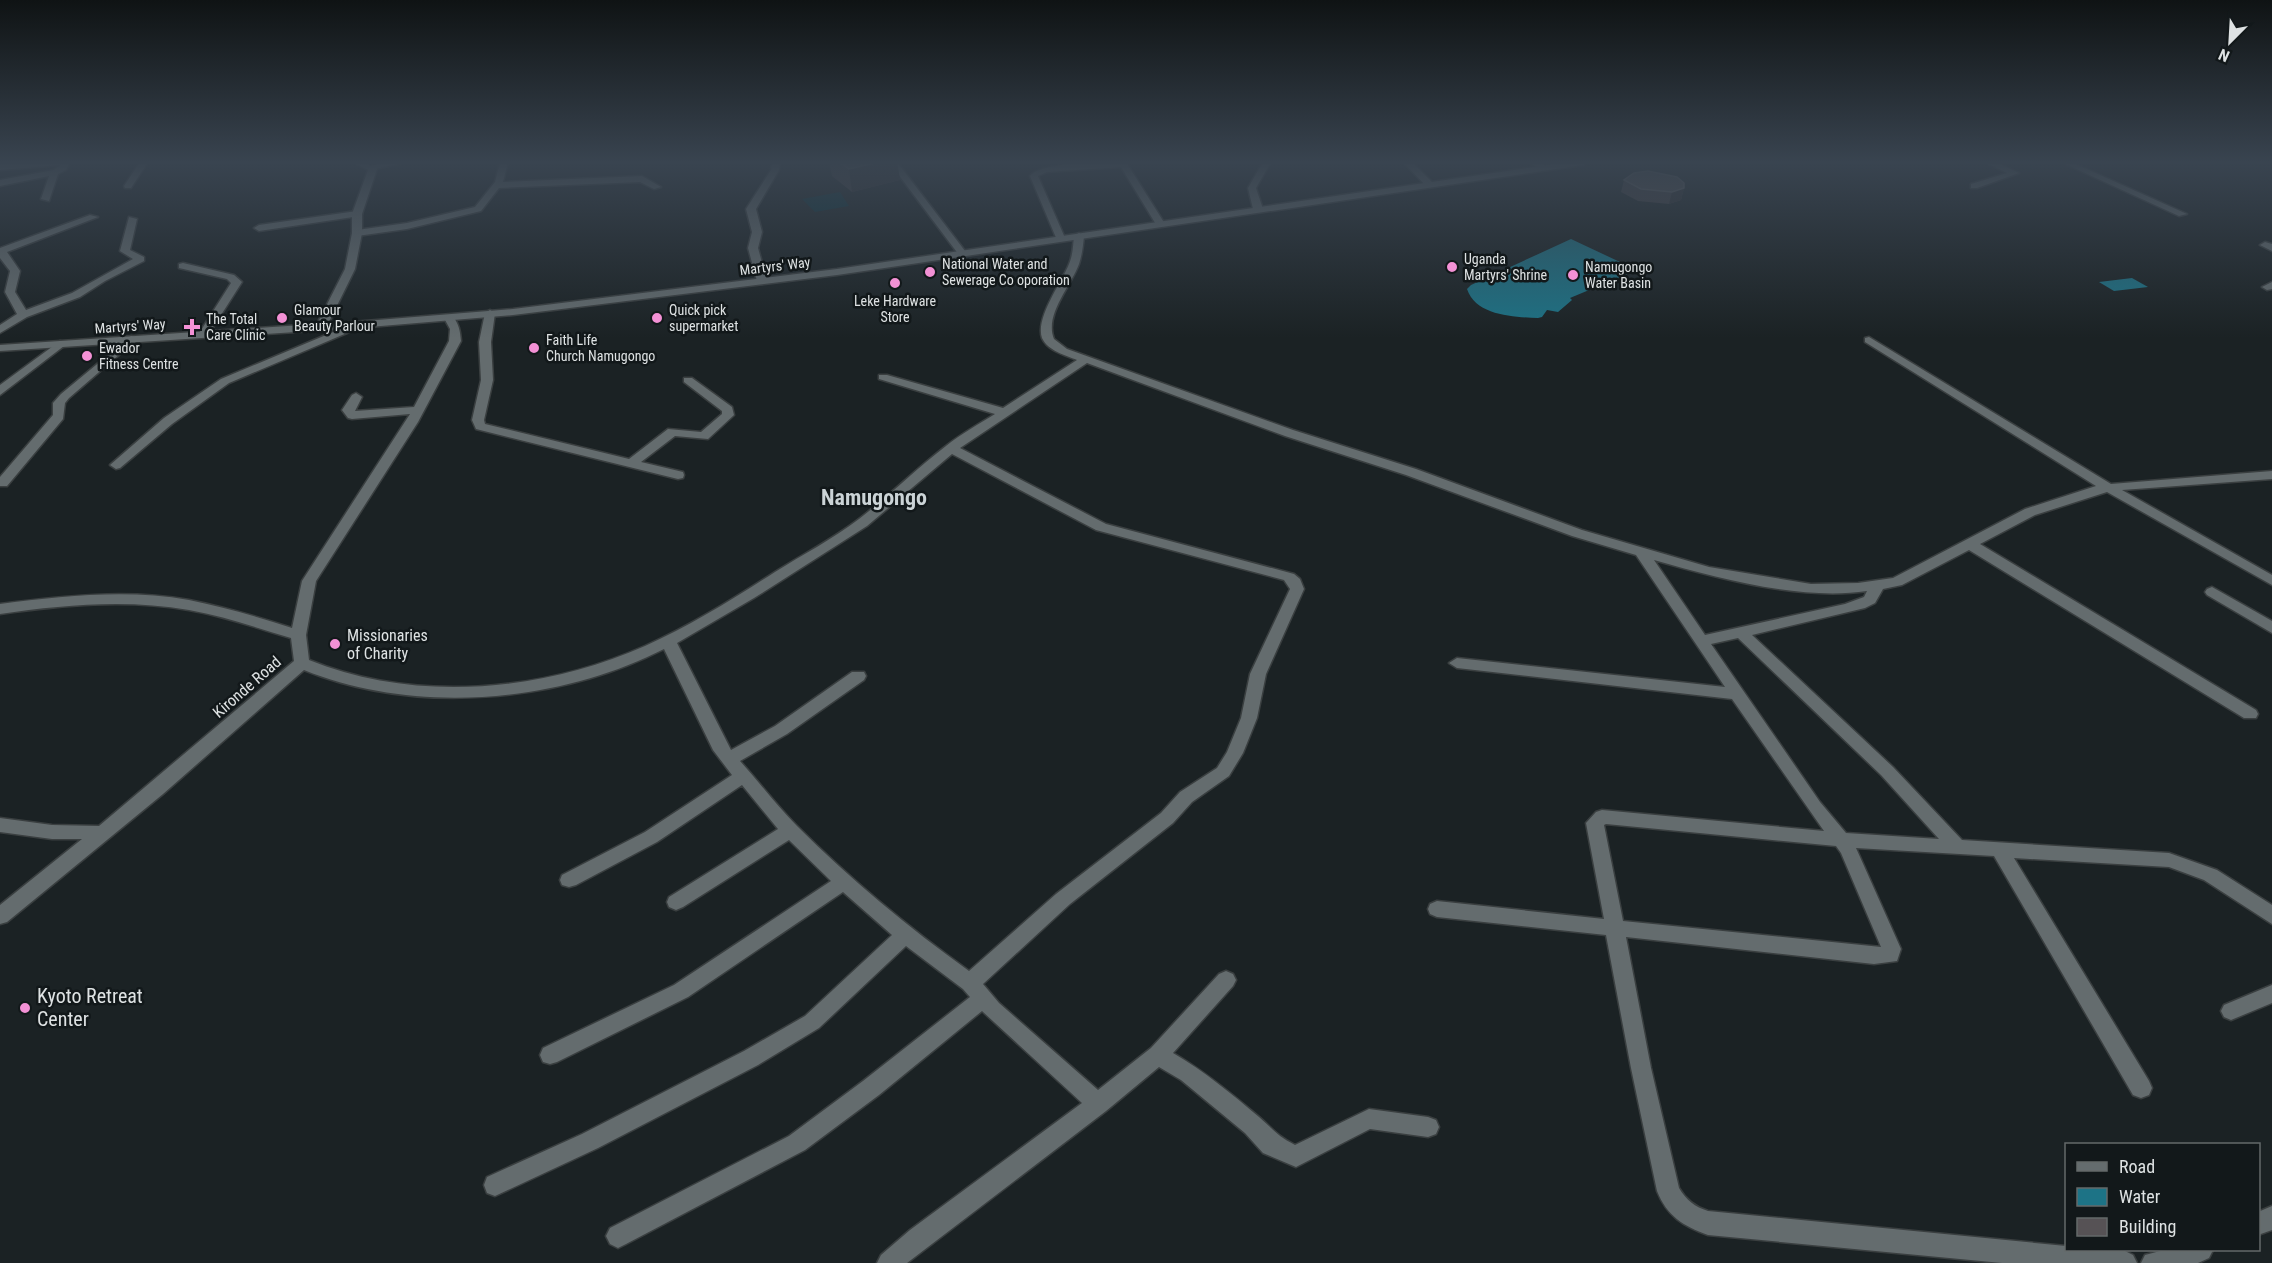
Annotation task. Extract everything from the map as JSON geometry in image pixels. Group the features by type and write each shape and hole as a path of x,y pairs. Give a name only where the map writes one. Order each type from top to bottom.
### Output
{"street":[{"path":"23,315 10,292 17,274 16,270 1,253 3,250 82,221"},
{"path":"0,330 23,315 76,295 101,279 141,259 125,251 132,221"},
{"path":"259,228 308,221"},
{"path":"321,327 350,269 357,234 357,221"},
{"path":"357,234 423,221"},
{"path":"754,221 757,232 753,248 762,281"},
{"path":"938,221 962,253"},
{"path":"1053,221 1060,238"},
{"name":"Martyrs' Way","path":"0,348 490,314 762,281 1180,221"},
{"path":"1079,236 1078,253 1047,322 1049,341 1054,345 1086,359 1289,433 1411,472 1577,533 1708,571 1782,586 1811,589 1877,586 1897,582 2030,512 2069,498 2109,488 2272,475"},
{"path":"183,266 230,277 237,282 202,335"},
{"path":"490,314 485,342 487,380 478,420 480,426 678,475"},
{"name":"Kironde Road","path":"0,916 103,833 302,663 298,635 309,581 418,410 455,341 455,329 449,318"},
{"path":"116,465 176,416 225,381 357,325"},
{"path":"2,483 59,416 59,403 65,396 131,339"},
{"path":"1869,340 2109,488 2272,581"},
{"path":"0,391 60,344"},
{"path":"302,663 339,678 390,689 448,693 501,689 553,681 598,670 698,626 862,523 951,448 1086,359"},
{"path":"883,377 1006,413"},
{"path":"630,464 672,432 704,436 728,414 728,410 688,380"},
{"path":"356,398 348,410 352,415 418,410"},
{"path":"618,1236 797,1143 871,1088 976,991 1062,899 1167,818 1186,797 1223,772 1249,718 1258,674 1297,589 1295,582 1289,577 1101,527 951,448"},
{"path":"1970,544 2250,714"},
{"path":"1437,909 1613,926 1874,956 1890,955 1891,949 1855,861 1814,807 1642,553"},
{"path":"1701,640 1742,633 1782,621 1861,604 1873,596 1877,586"},
{"path":"2212,592 2272,628"},
{"path":"0,609 95,599 154,600 214,610 298,635"},
{"path":"1742,633 1887,771 1957,847"},
{"path":"668,641 721,750 790,830 844,882 905,935 976,991 1098,1104"},
{"path":"1457,663 1739,694"},
{"path":"729,759 788,725 858,676"},
{"path":"569,880 651,837 743,776"},
{"path":"2125,1263 1708,1223 1684,1213 1674,1204 1668,1191 1641,1068 1595,823 1602,817 1841,840 2152,859 2191,865 2235,887 2272,916"},
{"path":"0,825 31,830 103,833"},
{"path":"676,902 790,830"},
{"path":"2000,850 2141,1088"},
{"path":"550,1055 681,991 783,925 844,882"},
{"path":"495,1185 590,1141 751,1058 812,1022 905,935"},
{"path":"889,1263 918,1238 1098,1104 1158,1055 1226,980"},
{"path":"2231,1011 2272,994"},
{"path":"1158,1055 1188,1074 1253,1126 1271,1145 1296,1156 1369,1119 1428,1127"},
{"path":"2153,1263 2179,1259 2199,1251"}],"water":[{"path":"1571,239 1637,270 1570,298 1572,300 1558,312 1547,310 1542,317 1538,318 1507,316 1487,310 1472,298 1467,289 1471,285"},
{"path":"2132,278 2148,287 2114,291 2099,282"}],"place":[{"name":"Uganda Martyrs' Shrine","path":"1452,267"},
{"name":"National Water and Sewerage Co oporation","path":"930,272"},
{"name":"Namugongo Water Basin","path":"1573,275"},
{"name":"Leke Hardware Store","path":"895,283"},
{"name":"Glamour Beauty Parlour","path":"282,318"},
{"name":"Quick pick supermarket","path":"657,318"},
{"name":"The Total Care Clinic","path":"192,327"},
{"name":"Faith Life Church Namugongo","path":"534,348"},
{"name":"Ewador Fitness Centre","path":"87,356"},
{"name":"Missionaries of Charity","path":"335,644"},
{"name":"Kyoto Retreat Center","path":"25,1008"}],"district":[{"name":"Namugongo","path":"874,497"}]}
